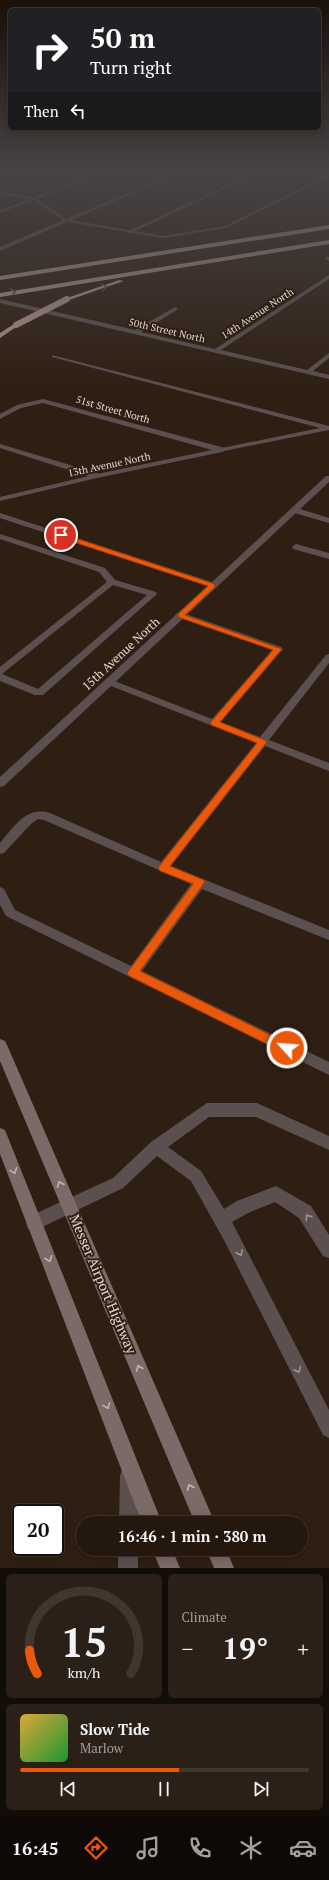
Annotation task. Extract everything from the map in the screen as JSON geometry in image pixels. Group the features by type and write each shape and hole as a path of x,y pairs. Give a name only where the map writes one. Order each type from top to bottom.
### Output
{"highway":[{"path":"0,278 223,244"},
{"path":"0,295 315,244"},
{"path":"23,268 187,250"},
{"path":"0,336 16,325 67,299 132,278 185,265"}],"main road":[{"name":"Messer Airport Highway","path":"0,1045 202,1516"},
{"path":"0,1135 149,1516"},
{"path":"165,1556 170,1568"},
{"path":"219,1556 224,1568"}],"street":[{"path":"0,249 11,244"},
{"name":"14th Avenue North","path":"216,351 329,277"},
{"name":"50th Street North","path":"0,301 329,377"},
{"path":"135,333 175,309"},
{"path":"308,372 329,355"},
{"name":"13th Avenue North","path":"0,499 97,476 329,428 54,356"},
{"name":"51st Street North","path":"0,417 19,406 43,401 222,450"},
{"path":"0,446 97,476"},
{"name":"15th Avenue North","path":"0,783 329,478"},
{"path":"294,510 329,520"},
{"path":"0,515 213,585"},
{"path":"0,536 102,570 112,582 153,594 39,693 0,677"},
{"path":"296,547 329,556"},
{"path":"0,672 112,582"},
{"path":"180,616 278,649 214,723"},
{"path":"163,868 329,657"},
{"path":"109,682 329,767"},
{"path":"0,850 27,821 36,815 46,816 163,868 329,935"},
{"path":"133,973 200,882"},
{"path":"0,892 10,913 329,1069"},
{"path":"34,1223 118,1183 156,1147 207,1110 257,1110 329,1143"},
{"path":"156,1147 196,1176 232,1236 259,1294 329,1430"},
{"path":"221,1219 243,1207 276,1194 305,1212 329,1250"},
{"path":"129,1516 130,1465"},
{"path":"128,1556 128,1568"}],"route":[{"path":"61,535 213,585 180,616 278,649 214,723 262,742 163,868 200,882 133,973 287,1048"}]}
